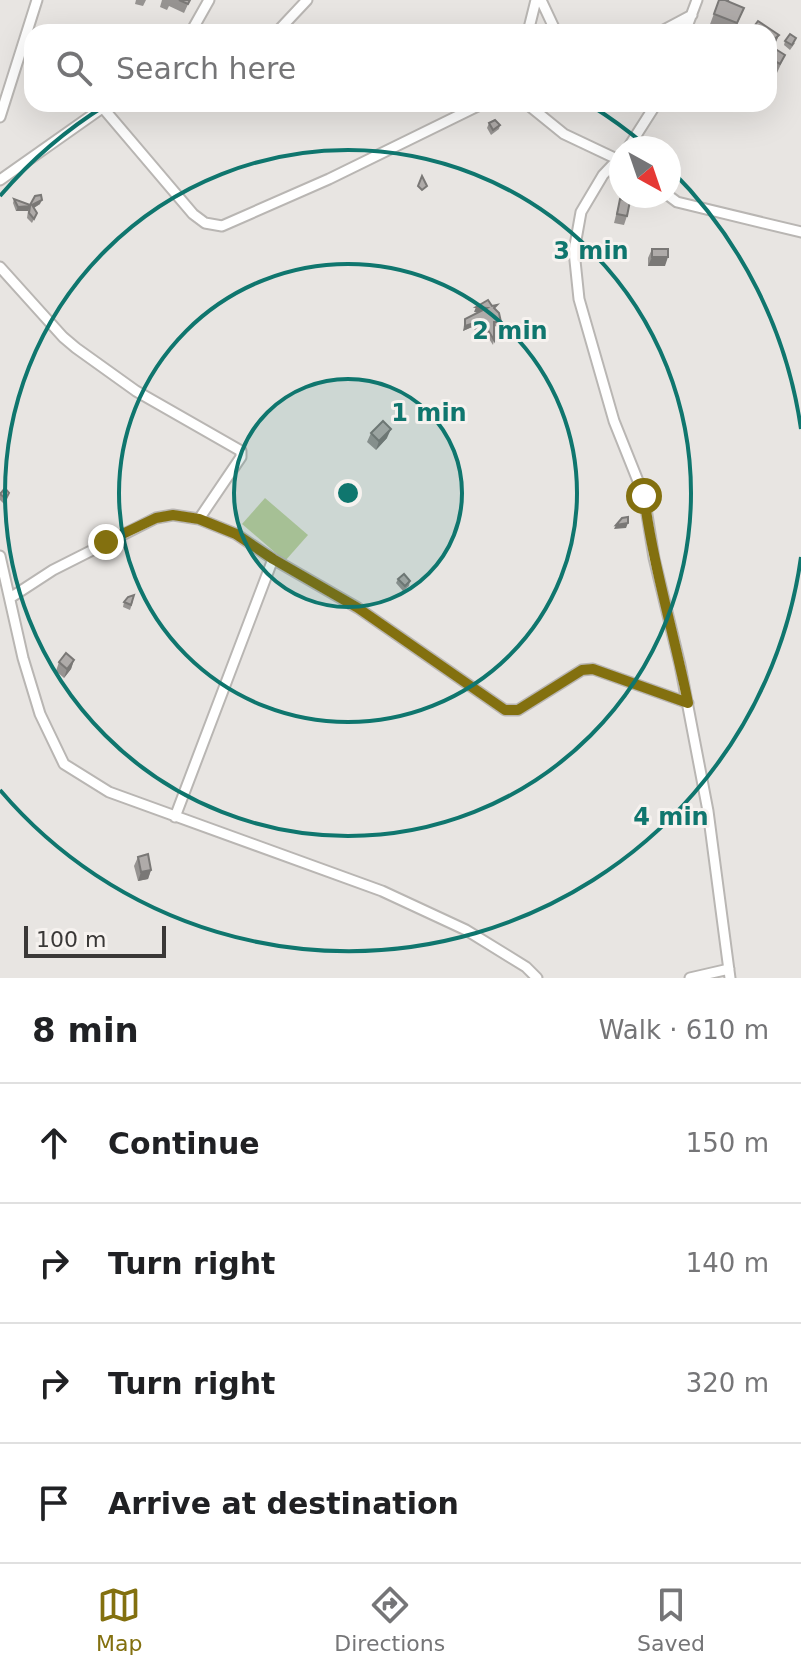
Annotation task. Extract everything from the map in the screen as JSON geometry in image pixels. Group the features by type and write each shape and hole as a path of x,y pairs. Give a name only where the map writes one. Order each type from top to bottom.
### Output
{"street":[{"path":"30,24 37,0"},
{"path":"196,24 209,0"},
{"path":"284,24 307,0"},
{"path":"531,24 539,0"},
{"path":"539,0 552,24"},
{"path":"688,24 697,0"},
{"path":"675,24 692,15"},
{"path":"0,117 24,42"},
{"path":"0,180 96,112"},
{"path":"110,112 193,214 205,223 222,226 329,179 466,112"},
{"path":"537,112 564,134 609,154"},
{"path":"636,136 651,112"},
{"path":"609,172 591,192 581,212 574,251 579,299 614,421 644,496 708,811 730,974 690,978"},
{"path":"681,203 801,232"},
{"path":"0,267 76,348 136,391 241,451 241,457 199,519"},
{"path":"10,598 53,570 156,518 173,515 199,519 236,534 358,608 505,710 518,710 582,670 593,669 688,703"},
{"path":"0,556 23,658 40,714 64,764 109,792 382,891 466,930 526,967 537,978"},
{"path":"175,817 273,559"}],"green space":[{"path":"265,498 308,535 285,561 242,524"}],"building":[{"path":"719,0 728,0 744,8 737,23 714,14"},
{"path":"790,34 796,38 792,45 785,41"},
{"path":"777,50 785,55 780,64 777,62"},
{"path":"495,120 500,125 493,130 489,123"},
{"path":"422,176 427,186 422,190 418,186"},
{"path":"41,195 42,200 32,205 37,213 34,219 29,213 30,206 18,207 14,199 30,205 35,196"},
{"path":"618,208 629,208 627,216 617,214"},
{"path":"652,249 668,249 668,257 652,257"},
{"path":"488,300 492,306 497,305 494,308 501,322 494,322 494,340 482,320 477,325 465,326 465,319 487,308 476,307"},
{"path":"383,421 391,429 379,441 371,433"},
{"path":"5,488 9,493 6,499 0,494"},
{"path":"628,517 628,523 616,525 622,518"},
{"path":"404,574 410,581 405,586 398,579"},
{"path":"134,595 131,605 124,602 128,597"},
{"path":"66,653 74,660 67,669 59,662"},
{"path":"148,854 151,870 141,872 138,857"}],"route":[{"path":"106,542 156,518 173,515 199,519 236,534 358,608 505,710 518,710 582,670 593,669 688,703 654,558 644,496"}]}
